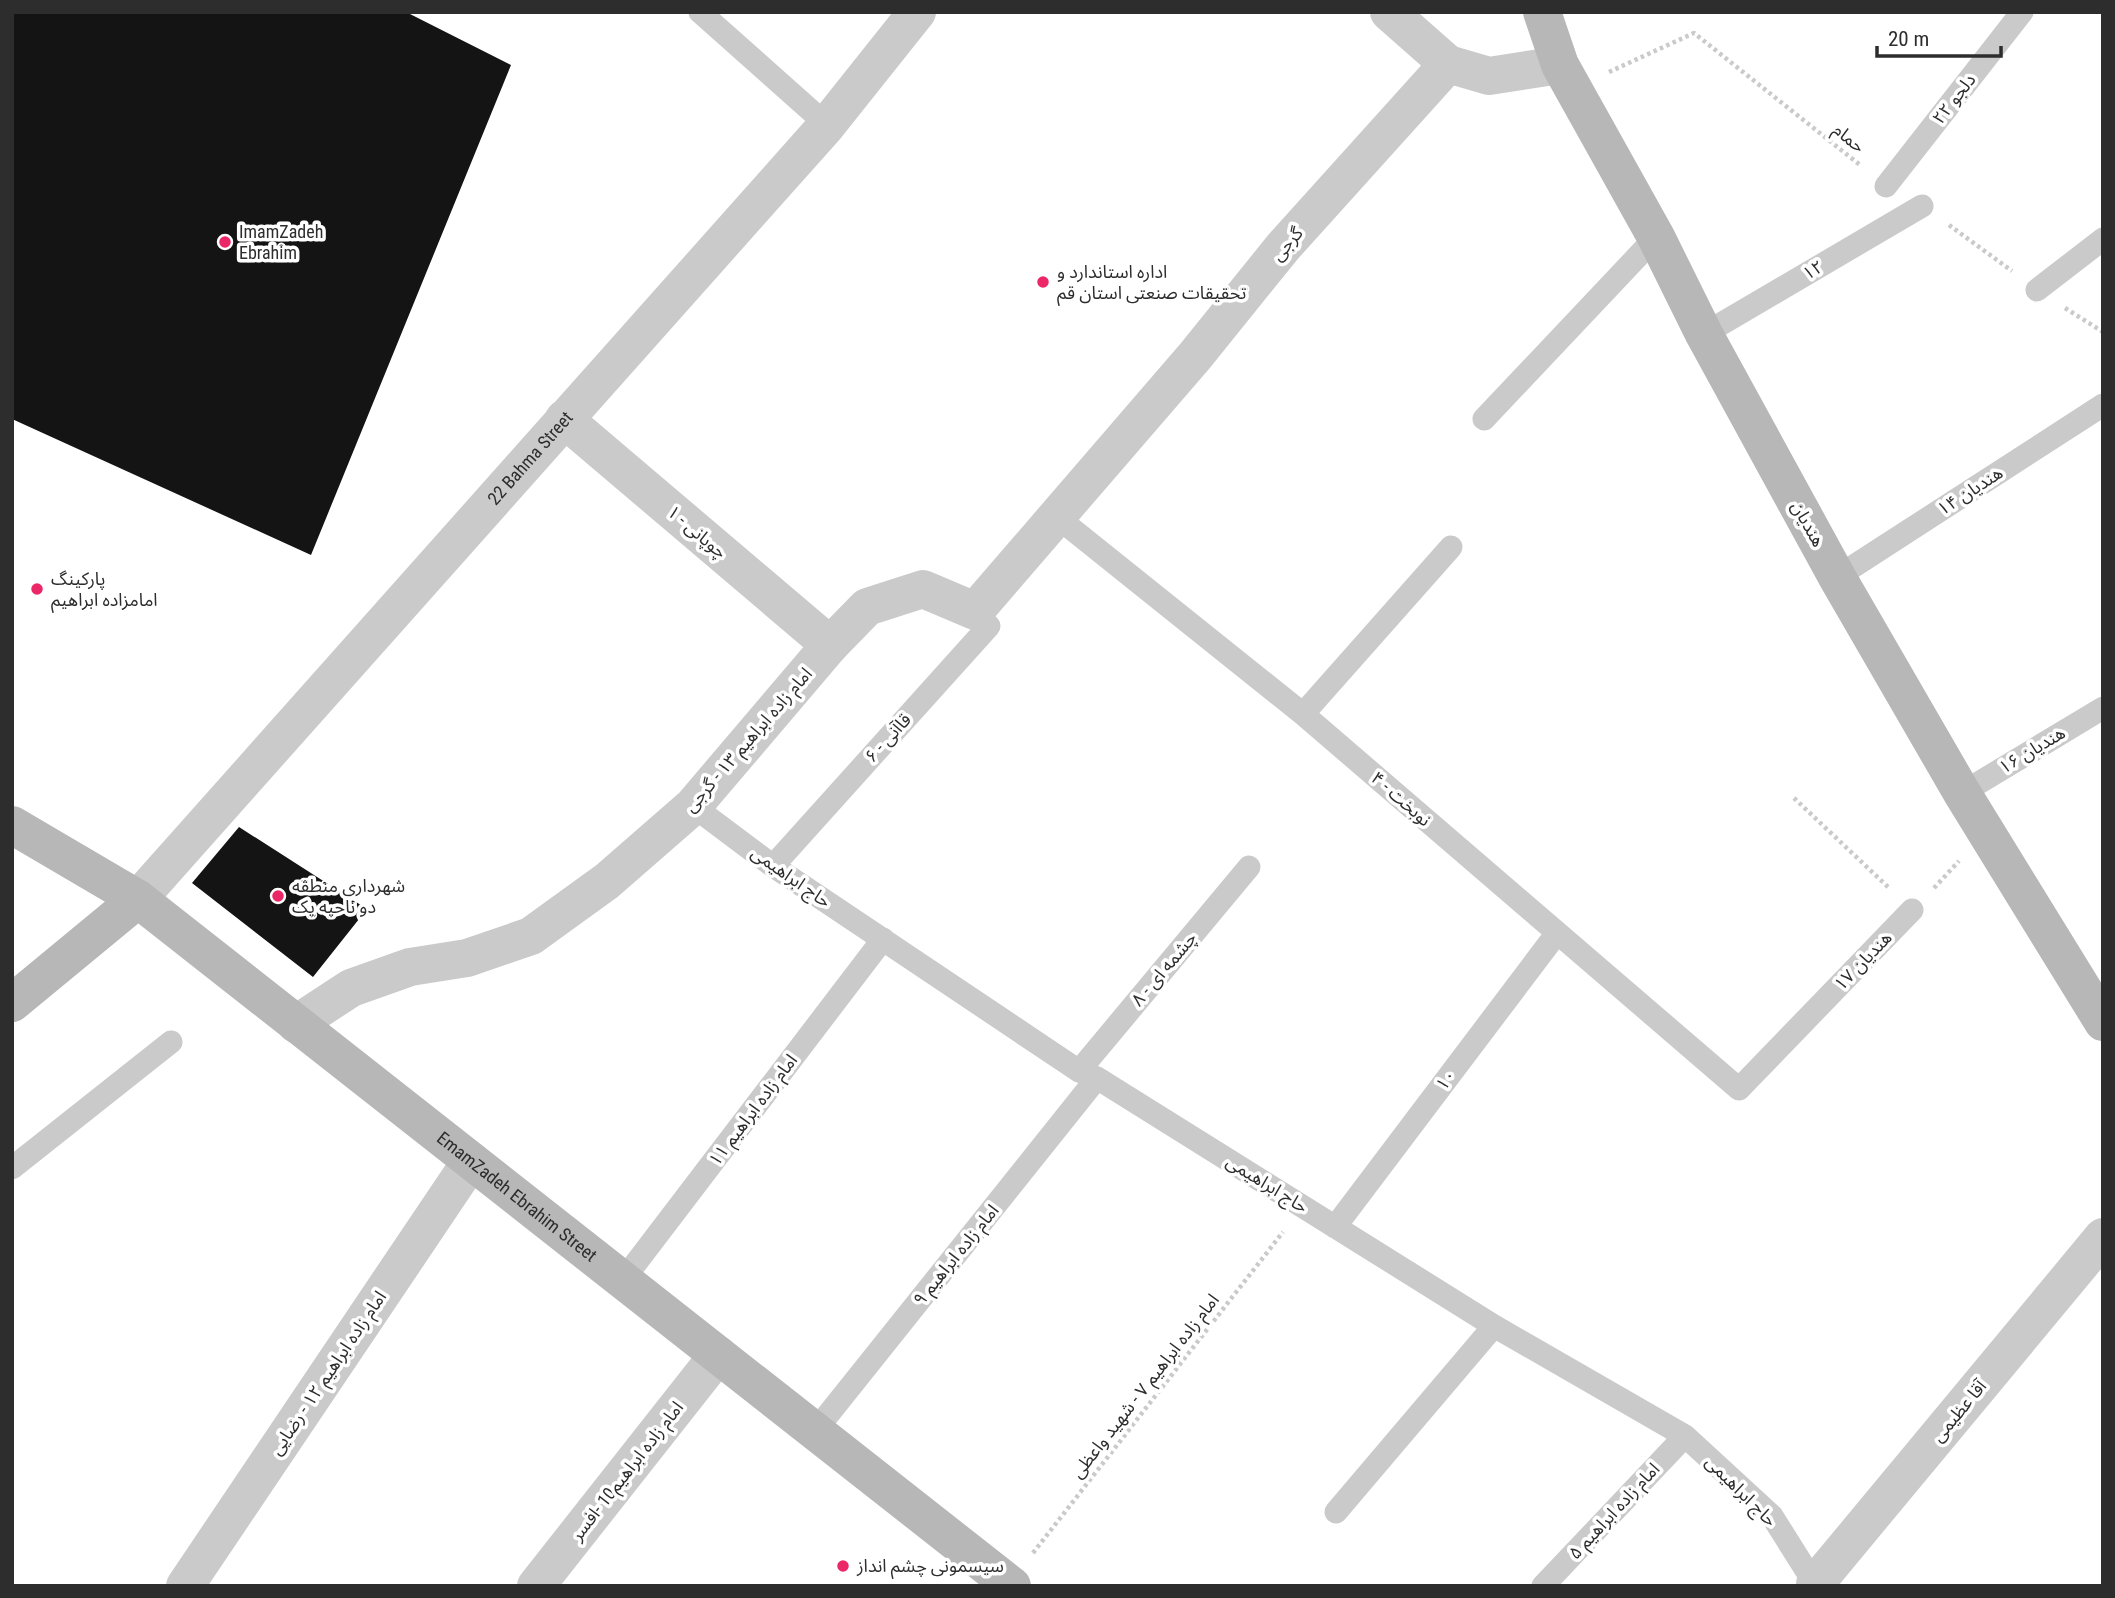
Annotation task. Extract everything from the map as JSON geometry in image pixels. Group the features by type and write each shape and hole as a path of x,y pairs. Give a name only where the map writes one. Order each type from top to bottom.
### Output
{"street":[{"name":"22 Bahma Street","path":"138,899 827,125 917,12"},
{"path":"1389,12 1448,64 1489,76 1566,77"},
{"name":"هندیان","path":"1542,12 1566,77 1656,237 1704,334 1837,577 1986,833 2100,1009"},
{"name":"گرجی","path":"975,611 1195,356 1283,247 1448,64"},
{"name":"۱ - چوپانی","path":"564,419 830,645"},
{"name":"امام زاده ابراهیم ۱۳ - گرجی","path":"296,1024 351,988 410,967 467,958 531,936 607,881 693,806 830,645 867,607 923,589 975,611"},
{"name":"EmamZadeh Ebrahim Street","path":"12,825 138,899 1010,1585"},
{"path":"12,1003 138,899"},
{"name":"امام زاده ابراهیم ۱۲ - رضایی","path":"185,1586 471,1161"},
{"name":"آقا عظیمی","path":"1815,1585 2103,1237"},
{"name":"امام زاده ابراهیم10 -افسر","path":"536,1586 718,1355"}],"lane":[{"path":"700,12 827,125"},
{"name":"دلجو ۲۲","path":"1886,186 2022,12"},
{"name":"۱۲","path":"1704,334 1922,206"},
{"path":"1484,419 1656,237"},
{"path":"2037,290 2103,239"},
{"name":"هندیان ۱۴","path":"1837,577 2103,405"},
{"name":"۴ - نوبخت","path":"1057,517 1303,715 1739,1089"},
{"path":"1303,715 1451,547"},
{"name":"۶ - قاآنی","path":"773,866 989,626 975,611"},
{"name":"هندیان ۱۶","path":"1962,793 2103,708"},
{"name":"حاج ابراهیمی","path":"693,806 773,866 1088,1074 1494,1326 1685,1436 1772,1516 1815,1585"},
{"name":"۸ - چشمه ای","path":"1088,1074 1249,867"},
{"name":"هندیان ۱۷","path":"1739,1089 1912,910"},
{"name":"۱۰","path":"1335,1227 1557,933"},
{"name":"امام زاده ابراهیم ۱۱","path":"623,1280 883,939"},
{"path":"12,1168 171,1042"},
{"name":"امام زاده ابراهيم ۹","path":"815,1432 1088,1074"},
{"path":"1336,1512 1494,1326"},
{"name":"امام زاده ابراهیم ۵","path":"1543,1586 1685,1436"}],"path":[{"name":"حمام","path":"1566,77 1694,33 1886,186"},
{"path":"1922,206 2037,290 2103,332"},
{"path":"1794,798 1912,910 1986,833"},
{"name":"امام زاده ابراهیم ۷ - شهید واعظی","path":"1010,1585 1303,1206"}],"building":[{"name":"ImamZadeh Ebrahim","path":"12,12 406,12 511,65 311,555 12,419"},
{"name":"شهرداری منطقه دو ناحیه یک","path":"239,827 367,909 313,977 192,883"}],"place":[{"name":"ImamZadeh Ebrahim","path":"225,242"},
{"name":"اداره استاندارد و تحقیقات صنعتی استان قم","path":"1043,282"},
{"name":"پارکینگ امامزاده ابراهیم","path":"37,589"},
{"name":"شهرداری منطقه دو ناحیه یک","path":"278,896"},
{"name":"سیسمونی چشم انداز","path":"843,1566"}]}
